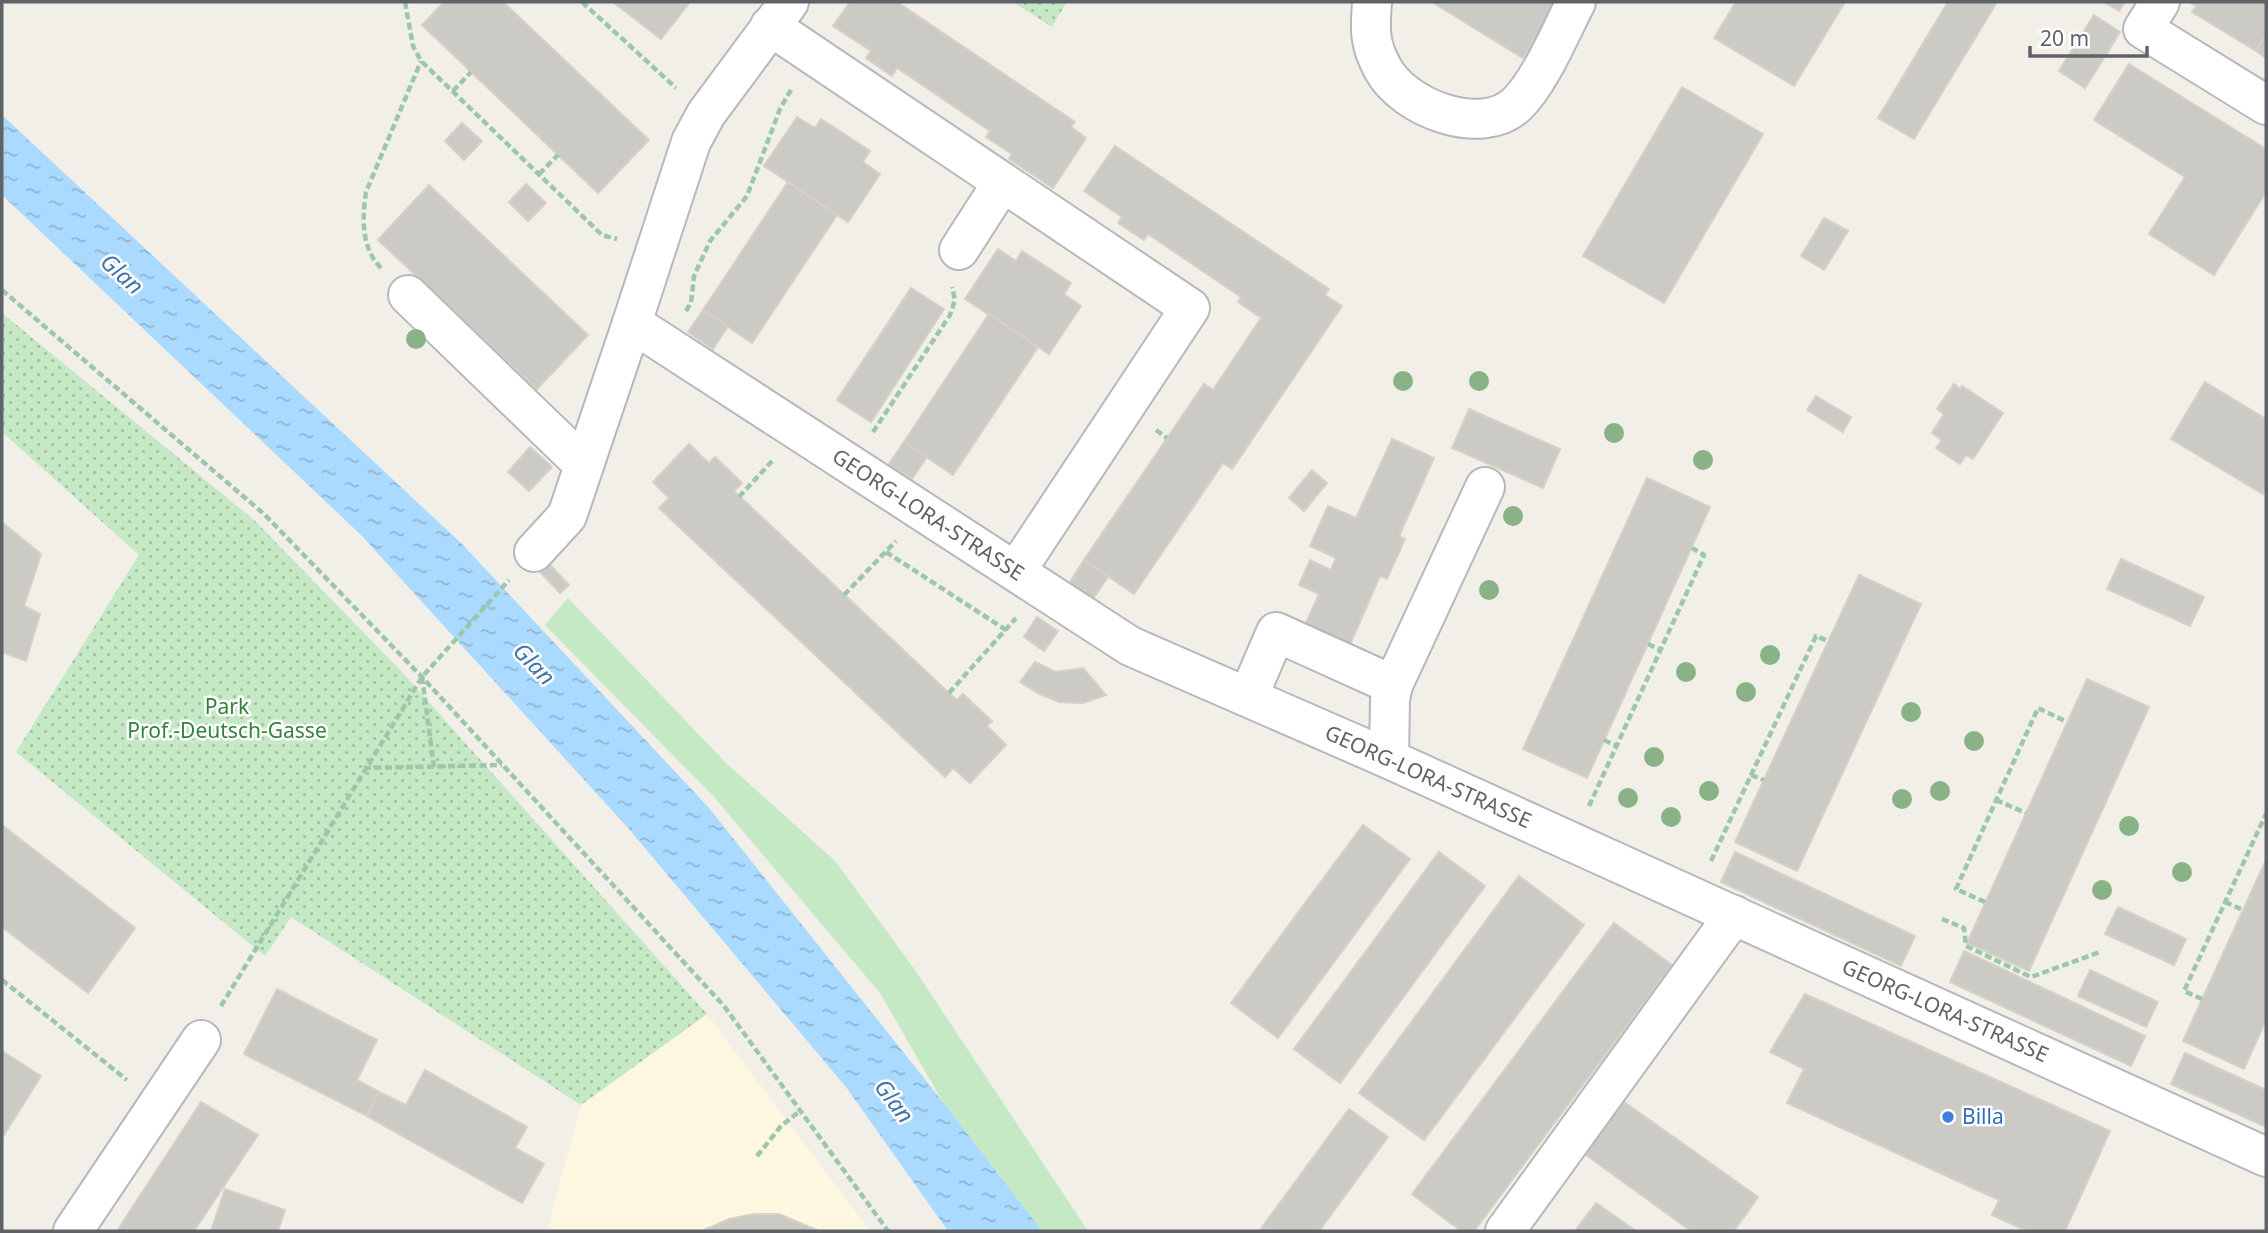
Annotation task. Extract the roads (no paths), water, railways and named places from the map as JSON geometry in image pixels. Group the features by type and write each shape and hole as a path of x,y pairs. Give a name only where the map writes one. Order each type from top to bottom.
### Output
{"street":[{"path":"1372,2 1370,40 1384,71 1409,98 1455,118 1490,119 1517,105 1535,79 1576,2"},
{"path":"2160,2 2143,29 2266,105"},
{"path":"534,552 567,516 687,151 706,114 779,14 811,54 1190,308 1029,580"},
{"path":"959,250 1003,183"},
{"path":"408,295 584,465"},
{"name":"GEORG-LORA-STRASSE","path":"632,323 1130,646 1389,759 2266,1157"},
{"path":"1389,759 1390,699 1393,685 1485,487"},
{"path":"1248,697 1276,632 1393,685"},
{"path":"1505,1231 1734,915"},
{"path":"73,1231 201,1040"}],"water":[{"name":"Glan","path":"2,115 462,544 709,808 1042,1231 948,1231 846,1087 628,828 361,535 2,195"}],"place":[{"name":"Billa","path":"1948,1117"}],"park label":[{"name":"Park Prof.-Deutsch-Gasse","path":"227,719"}]}
